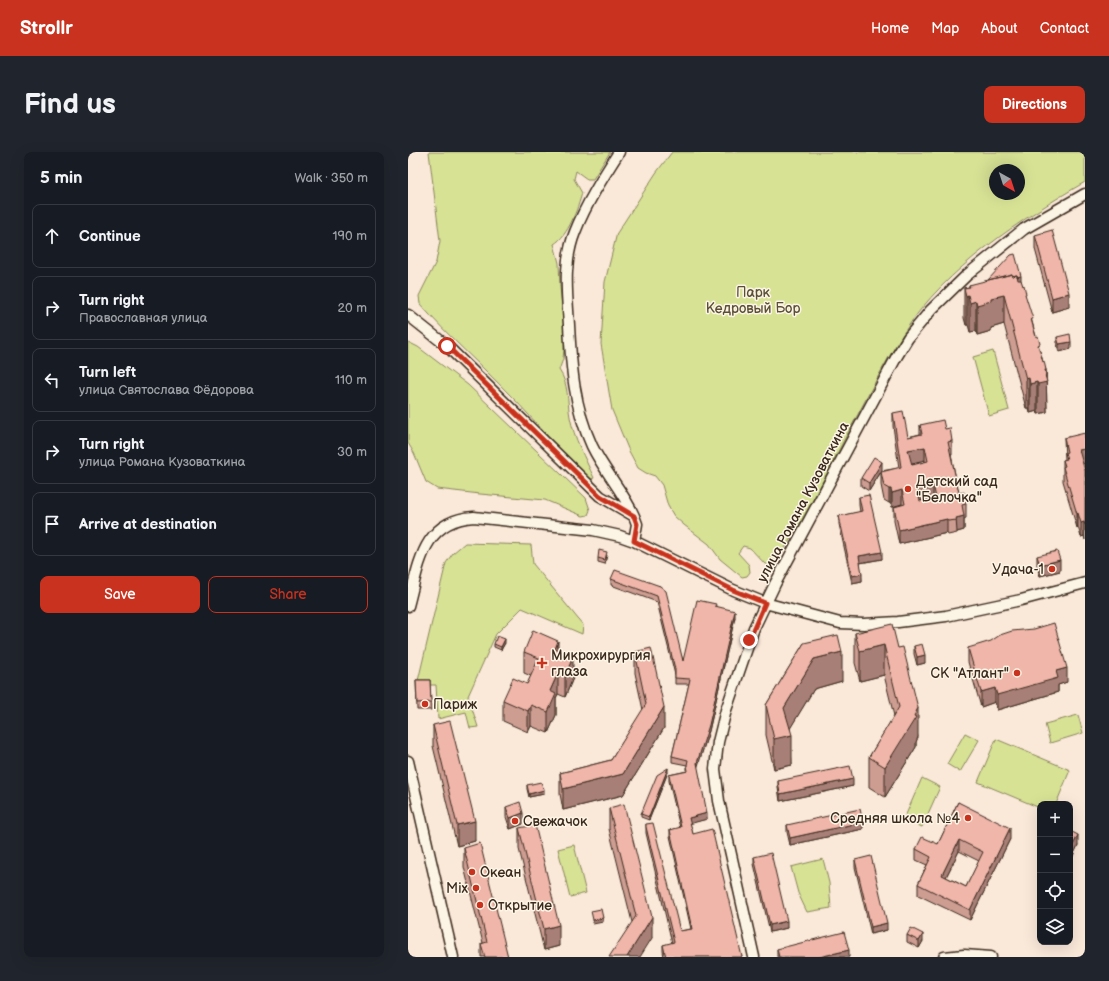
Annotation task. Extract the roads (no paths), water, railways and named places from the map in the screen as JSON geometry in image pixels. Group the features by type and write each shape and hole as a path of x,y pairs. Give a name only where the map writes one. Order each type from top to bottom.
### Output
{"street":[{"path":"619,152 586,208 574,232 567,259 566,281 572,371 581,416 592,445 601,463 634,516 637,524 634,541"},
{"name":"улица Романа Кузоваткина","path":"754,957 719,801 715,769 718,742 726,710 749,640 765,603 897,356 913,333 942,299 1000,247 1024,229 1085,194"},
{"path":"408,315 447,346 600,496 634,516"},
{"path":"408,606 419,565 429,540 438,530 450,522 463,518 474,517 593,530 620,536 634,541 733,590 765,603 833,621 864,624 898,622 946,616 1021,600 1085,583"},
{"path":"408,761 454,957"},
{"path":"944,957 964,955 991,957"}],"place":[{"name":"Детский сад \"Белочка\"","path":"908,489"},
{"name":"Удача-1","path":"1052,569"},
{"name":"Микрохирургия глаза","path":"542,663"},
{"name":"СК \"Атлант\"","path":"1017,673"},
{"name":"Париж","path":"425,704"},
{"name":"Средняя школа №4","path":"968,818"},
{"name":"Свежачок","path":"515,821"},
{"name":"Океан","path":"472,872"},
{"name":"Mix","path":"476,888"},
{"name":"Открытие","path":"480,905"}],"park label":[{"name":"Парк Кедровый Бор","path":"753,300"}]}
